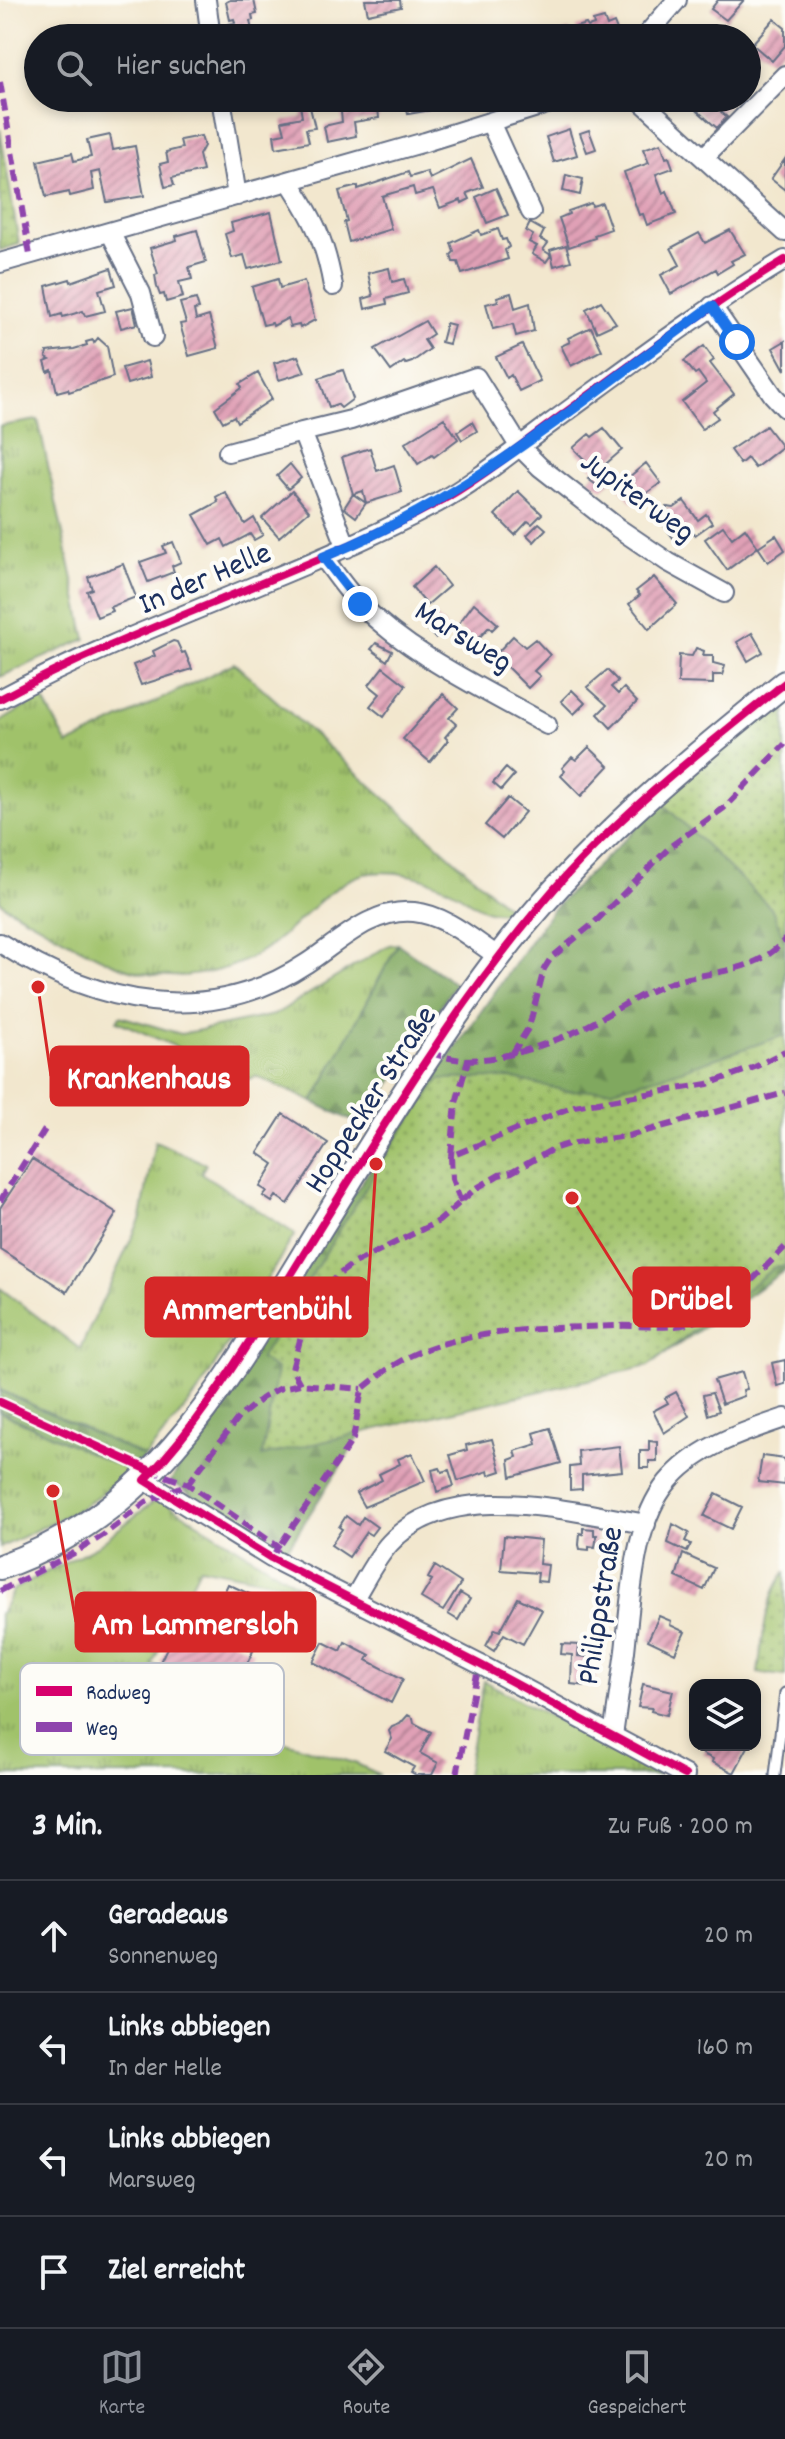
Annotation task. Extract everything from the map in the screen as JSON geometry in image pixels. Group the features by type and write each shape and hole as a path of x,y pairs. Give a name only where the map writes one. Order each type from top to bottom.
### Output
{"street":[{"path":"206,0 209,24"},
{"path":"656,24 677,0"},
{"path":"761,99 785,75"},
{"path":"223,112 237,196"},
{"path":"0,263 522,112"},
{"path":"654,112 785,232"},
{"path":"704,157 748,112"},
{"path":"490,122 531,212"},
{"path":"289,181 315,222 327,252 333,286"},
{"path":"110,232 141,293 153,337"},
{"name":"In der Helle","path":"0,699 120,643 347,548 439,501 712,306 785,260"},
{"path":"712,306 785,408"},
{"path":"228,452 394,406 473,376 478,379 519,446"},
{"path":"302,432 347,548"},
{"name":"Jupiterweg","path":"519,446 540,467 618,528 668,562 724,593"},
{"name":"Marsweg","path":"323,557 360,604 384,625 434,660 547,725"},
{"name":"Hoppecker Straße","path":"0,1567 76,1531 145,1480 180,1441 225,1379 430,1053 499,957 544,901 617,826 696,755 785,683"},
{"path":"0,943 48,969 103,992 166,1004 221,1001 262,989 291,974 360,926 399,912 415,912 443,920 499,957"},
{"name":"Philippstraße","path":"613,1736 634,1577 646,1524 658,1494 674,1474 689,1462 728,1440 785,1418"},
{"path":"145,1480 271,1558 685,1775"},
{"path":"353,1600 380,1555 397,1536 420,1520 449,1508 510,1504 646,1524"}],"lane":[{"path":"775,1775 785,1693"}],"green space":[{"path":"0,129 19,244 0,250"},
{"path":"38,420 86,639 0,677 0,426"},
{"path":"234,663 513,912 485,910 457,893 424,879 388,872 364,874 332,892 264,950 223,969 179,976 134,971 112,963 5,906 0,901 0,722 42,697 68,745"},
{"path":"785,695 785,942 772,909 660,801"},
{"path":"785,711 785,1270 665,1354 636,1364 363,1431 282,1557 171,1481 323,1237 553,909 675,791"},
{"path":"398,944 313,1102 256,1076 249,1079 117,1021 120,1016 181,1034 274,1015 389,945"},
{"path":"398,944 455,984 363,1126 313,1102"},
{"path":"785,1035 785,1266 776,1266 648,1366 262,1456 277,1370 260,1359 389,1150 440,1079 511,1078 567,1091 613,1089 672,1073"},
{"path":"155,1141 206,1164 201,1173 295,1234 197,1394 145,1457 0,1390 0,1288 80,1349 141,1218"},
{"path":"0,1390 145,1457 132,1472 0,1412"},
{"path":"0,1412 132,1472 79,1509 0,1548"},
{"path":"158,1498 301,1587 200,1567 152,1663 20,1663 20,1755 284,1755 284,1742 357,1764 380,1775 0,1775 0,1614 14,1589 97,1546"},
{"path":"785,1573 785,1676 758,1673 769,1606"},
{"path":"484,1681 659,1775 466,1775"}],"building":[{"path":"254,0 257,14 252,15 251,24 229,24 235,23 234,19 230,20 226,2"},
{"path":"365,0 400,0 401,7 368,14"},
{"path":"718,0 744,0 726,20 711,9"},
{"path":"604,18 606,24 594,24 593,21"},
{"path":"774,19 785,28 785,46 772,61 761,52 761,34"},
{"path":"301,112 311,112 315,128 306,129 309,142 276,148 274,135 285,133 282,121 302,117"},
{"path":"341,112 378,112 379,118 354,122 356,136 327,142 324,126 342,122"},
{"path":"699,112 721,112 727,117 717,128"},
{"path":"569,129 577,155 554,162 546,137"},
{"path":"589,130 596,149 587,152 580,133"},
{"path":"110,135 113,150 135,146 144,196 107,202 100,171 91,173 94,190 70,196 69,192 46,197 38,161 72,153 74,161 91,157 87,140"},
{"path":"201,136 204,146 199,155 203,171 172,178 174,185 165,187 160,164 168,162 166,152 182,148 180,140"},
{"path":"661,143 673,168 656,174 676,214 647,225 643,214 639,215 624,172 649,163 643,149"},
{"path":"471,159 483,187 467,193 470,199 440,208 433,190 415,195 413,187 382,196 391,229 349,242 339,191 358,186 358,189 408,172 410,177 427,172 430,179"},
{"path":"785,159 785,190 771,179"},
{"path":"566,175 583,179 580,195 563,191"},
{"path":"496,188 508,215 487,223 476,197"},
{"path":"591,203 592,206 602,203 611,229 569,247 559,218 569,214 568,211"},
{"path":"271,212 282,260 248,269 244,255 232,258 225,234 233,231 231,223"},
{"path":"530,223 544,231 540,239 548,243 543,250 551,255 546,262 532,254 537,246 529,242 533,235 526,231"},
{"path":"498,229 509,247 505,250 508,259 462,274 458,262 453,262 451,243 479,230 481,235"},
{"path":"197,230 206,262 189,267 192,279 179,282 183,297 166,302 164,294 160,295 157,287 155,275 158,274 150,248"},
{"path":"730,230 745,254 718,273 716,269 671,294 661,275 680,265 671,248 699,233 705,243"},
{"path":"566,245 571,261 554,266 550,250"},
{"path":"111,268 116,285 99,290 105,311 85,316 83,311 52,317 46,286 70,279 71,282"},
{"path":"389,268 392,282 404,279 408,293 386,299 387,304 365,309 363,299 373,296 368,273"},
{"path":"278,279 280,288 304,281 315,320 300,328 299,325 290,327 288,318 273,326 272,323 263,325 252,287"},
{"path":"511,293 515,308 530,303 534,331 516,336 513,324 493,329 486,304"},
{"path":"196,299 199,309 194,310 196,320 209,316 218,348 189,356 180,324 186,323 180,303"},
{"path":"601,301 616,323 597,332 586,309"},
{"path":"133,307 137,324 121,328 116,311"},
{"path":"425,321 433,334 424,340 430,349 412,362 404,362 391,371 375,349"},
{"path":"446,323 454,325 449,344 441,342"},
{"path":"591,327 602,350 571,366 561,346 570,342 568,338"},
{"path":"98,338 107,346 113,377 69,392 68,389 57,392 52,370 48,372 45,362 50,360 46,358 47,352 74,349 87,345 86,342 93,340 94,343"},
{"path":"785,341 785,370 773,348"},
{"path":"522,345 540,381 519,391 511,375 507,378 496,357"},
{"path":"704,346 714,360 710,363 734,394 713,411 718,418 702,429 682,402 706,383 684,361"},
{"path":"298,356 305,372 279,380 274,363"},
{"path":"147,361 151,377 127,384 122,368"},
{"path":"343,370 353,399 341,408 337,404 329,407 319,378"},
{"path":"258,373 272,399 237,422 234,416 223,422 215,408 242,388 240,384"},
{"path":"444,418 458,439 434,457 432,455 418,464 405,443"},
{"path":"472,422 477,431 462,440 457,432"},
{"path":"766,426 782,447 755,468 747,458 740,464 730,450"},
{"path":"604,428 622,450 601,468 614,479 602,489 588,479 597,472 573,448 589,434 592,437"},
{"path":"370,448 377,471 394,465 402,492 366,503 363,491 353,494 342,457"},
{"path":"646,463 661,483 632,503 615,482 627,474 629,477"},
{"path":"290,464 301,478 288,489 277,476"},
{"path":"292,491 309,511 279,537 262,518"},
{"path":"518,491 542,514 532,524 528,521 515,535 495,515"},
{"path":"225,492 245,524 254,518 263,535 254,540 250,534 226,547 222,539 211,545 194,515 218,502 216,497"},
{"path":"353,494 366,503 356,517 344,508"},
{"path":"684,501 698,520 706,514 712,523 695,535 689,527 681,530 674,539 659,519 666,514 667,507 674,508"},
{"path":"539,523 546,529 534,542 527,535"},
{"path":"723,526 732,538 745,528 758,547 727,570 705,539"},
{"path":"776,535 785,550 768,562 758,547"},
{"path":"173,542 181,562 172,566 174,572 148,582 140,562 166,553 163,546"},
{"path":"123,564 136,597 110,607 112,611 97,617 87,591 92,589 88,577"},
{"path":"434,567 449,586 427,605 412,587"},
{"path":"654,577 677,604 649,629 629,604 640,595 636,591"},
{"path":"474,603 498,624 492,630 489,627 474,643 457,626"},
{"path":"436,616 446,627 435,638 425,627"},
{"path":"752,633 763,652 748,661 737,642"},
{"path":"513,636 525,647 535,639 550,655 534,671 540,676 528,688 495,655"},
{"path":"177,642 182,653 185,652 192,669 141,685 133,665 155,656 153,651"},
{"path":"376,643 392,651 387,661 371,649"},
{"path":"696,648 704,651 703,656 713,656 713,663 725,666 722,675 713,675 713,684 678,683 679,655 692,656"},
{"path":"383,667 406,685 384,717 370,706 380,694 369,685"},
{"path":"607,670 618,681 611,687 618,694 624,688 637,702 611,728 598,714 607,705 587,687"},
{"path":"572,690 585,703 574,714 561,701"},
{"path":"443,694 458,708 449,718 456,724 445,737 448,740 430,762 403,739"},
{"path":"589,747 609,766 581,796 561,776 565,771 562,768 572,757 576,760"},
{"path":"506,768 514,775 501,790 493,783"},
{"path":"508,798 525,812 502,839 485,825"},
{"path":"283,1114 328,1143 288,1204 276,1196 272,1202 263,1196 267,1191 260,1187 274,1164 258,1153"},
{"path":"32,1159 117,1213 67,1292 0,1249 0,1208"},
{"path":"785,1360 785,1384 777,1386 772,1363"},
{"path":"742,1372 747,1389 743,1390 744,1396 722,1404 714,1380"},
{"path":"676,1392 689,1416 664,1433 653,1411 668,1403 665,1398"},
{"path":"712,1393 719,1411 708,1415 703,1395"},
{"path":"550,1428 561,1463 511,1477 509,1460 517,1457 515,1451 537,1444 534,1433"},
{"path":"492,1439 501,1471 489,1475 488,1471 458,1481 450,1455 467,1450 466,1445"},
{"path":"649,1441 657,1442 657,1461 649,1461 649,1468 640,1468 640,1451 649,1451"},
{"path":"619,1446 622,1471 582,1475 582,1489 570,1490 570,1467 579,1466 578,1451"},
{"path":"412,1453 425,1481 364,1507 356,1493 382,1480 379,1474 400,1464 398,1459"},
{"path":"762,1456 785,1459 785,1485 758,1482"},
{"path":"440,1468 442,1472 449,1470 454,1486 437,1492 432,1470"},
{"path":"716,1494 742,1507 731,1529 704,1516"},
{"path":"346,1516 358,1525 363,1517 377,1527 371,1535 366,1532 349,1557 331,1545 342,1529 339,1527"},
{"path":"673,1524 689,1533 685,1541 691,1544 687,1552 668,1543"},
{"path":"583,1528 594,1529 594,1535 597,1535 595,1547 589,1546 589,1550 580,1549"},
{"path":"504,1536 541,1540 539,1564 548,1565 546,1582 537,1581 538,1573 501,1570"},
{"path":"683,1554 714,1568 704,1590 676,1577"},
{"path":"435,1566 461,1583 443,1611 421,1598 432,1580 428,1578"},
{"path":"228,1584 275,1606 263,1634 215,1612"},
{"path":"460,1593 470,1599 458,1620 448,1614"},
{"path":"518,1598 542,1610 523,1644 504,1634 494,1651 486,1646 495,1629 500,1631"},
{"path":"659,1616 685,1632 675,1653 648,1640"},
{"path":"182,1617 253,1651 247,1663 160,1662"},
{"path":"323,1642 341,1651 345,1642 370,1655 367,1660 403,1679 391,1703 313,1662"},
{"path":"562,1644 579,1645 578,1656 598,1658 595,1687 571,1684 572,1655 561,1654"},
{"path":"643,1684 673,1691 667,1715 651,1711 652,1708 638,1707"},
{"path":"408,1715 414,1723 431,1732 420,1753 438,1763 432,1775 416,1775 411,1772 414,1767 385,1751 392,1739 389,1731"},
{"path":"705,1751 746,1751 734,1773 703,1754"}],"marked path":[{"path":"0,82 30,255"},
{"path":"512,1054 529,1027 544,969 551,958 594,923 671,846 724,808 785,744"},
{"path":"430,1053 466,1060 539,1046 579,1030 667,984 730,970 760,959 785,939"},
{"path":"461,1202 452,1179 451,1156 574,1106 708,1084 755,1067 785,1051"},
{"path":"451,1156 456,1103 468,1060"},
{"path":"300,1384 292,1369 305,1322 337,1276 354,1263 439,1221 475,1189 568,1144 628,1136 785,1093"},
{"path":"0,1201 46,1128"},
{"path":"271,1558 353,1439 362,1389 400,1362 446,1343 494,1333 690,1323 728,1300 785,1247"},
{"path":"0,1591 102,1536 146,1502 188,1484 238,1418 278,1389 300,1384 362,1389"},
{"path":"149,1470 188,1484 280,1548"},
{"path":"457,1775 479,1664"}],"cycle path":[{"path":"0,699 108,647 329,555 437,503 481,475 696,318 785,260"},
{"path":"685,1775 479,1664 271,1558 145,1480 214,1395 444,1034 528,920 628,814 785,683"},
{"path":"0,1402 153,1472"}],"place":[{"name":"Krankenhaus","path":"38,987"},
{"name":"Ammertenbühl","path":"376,1164"},
{"name":"Drübel","path":"572,1198"},
{"name":"Am Lammersloh","path":"53,1491"}],"route":[{"path":"360,604 323,557 411,516 463,487 712,306 737,342"}]}
